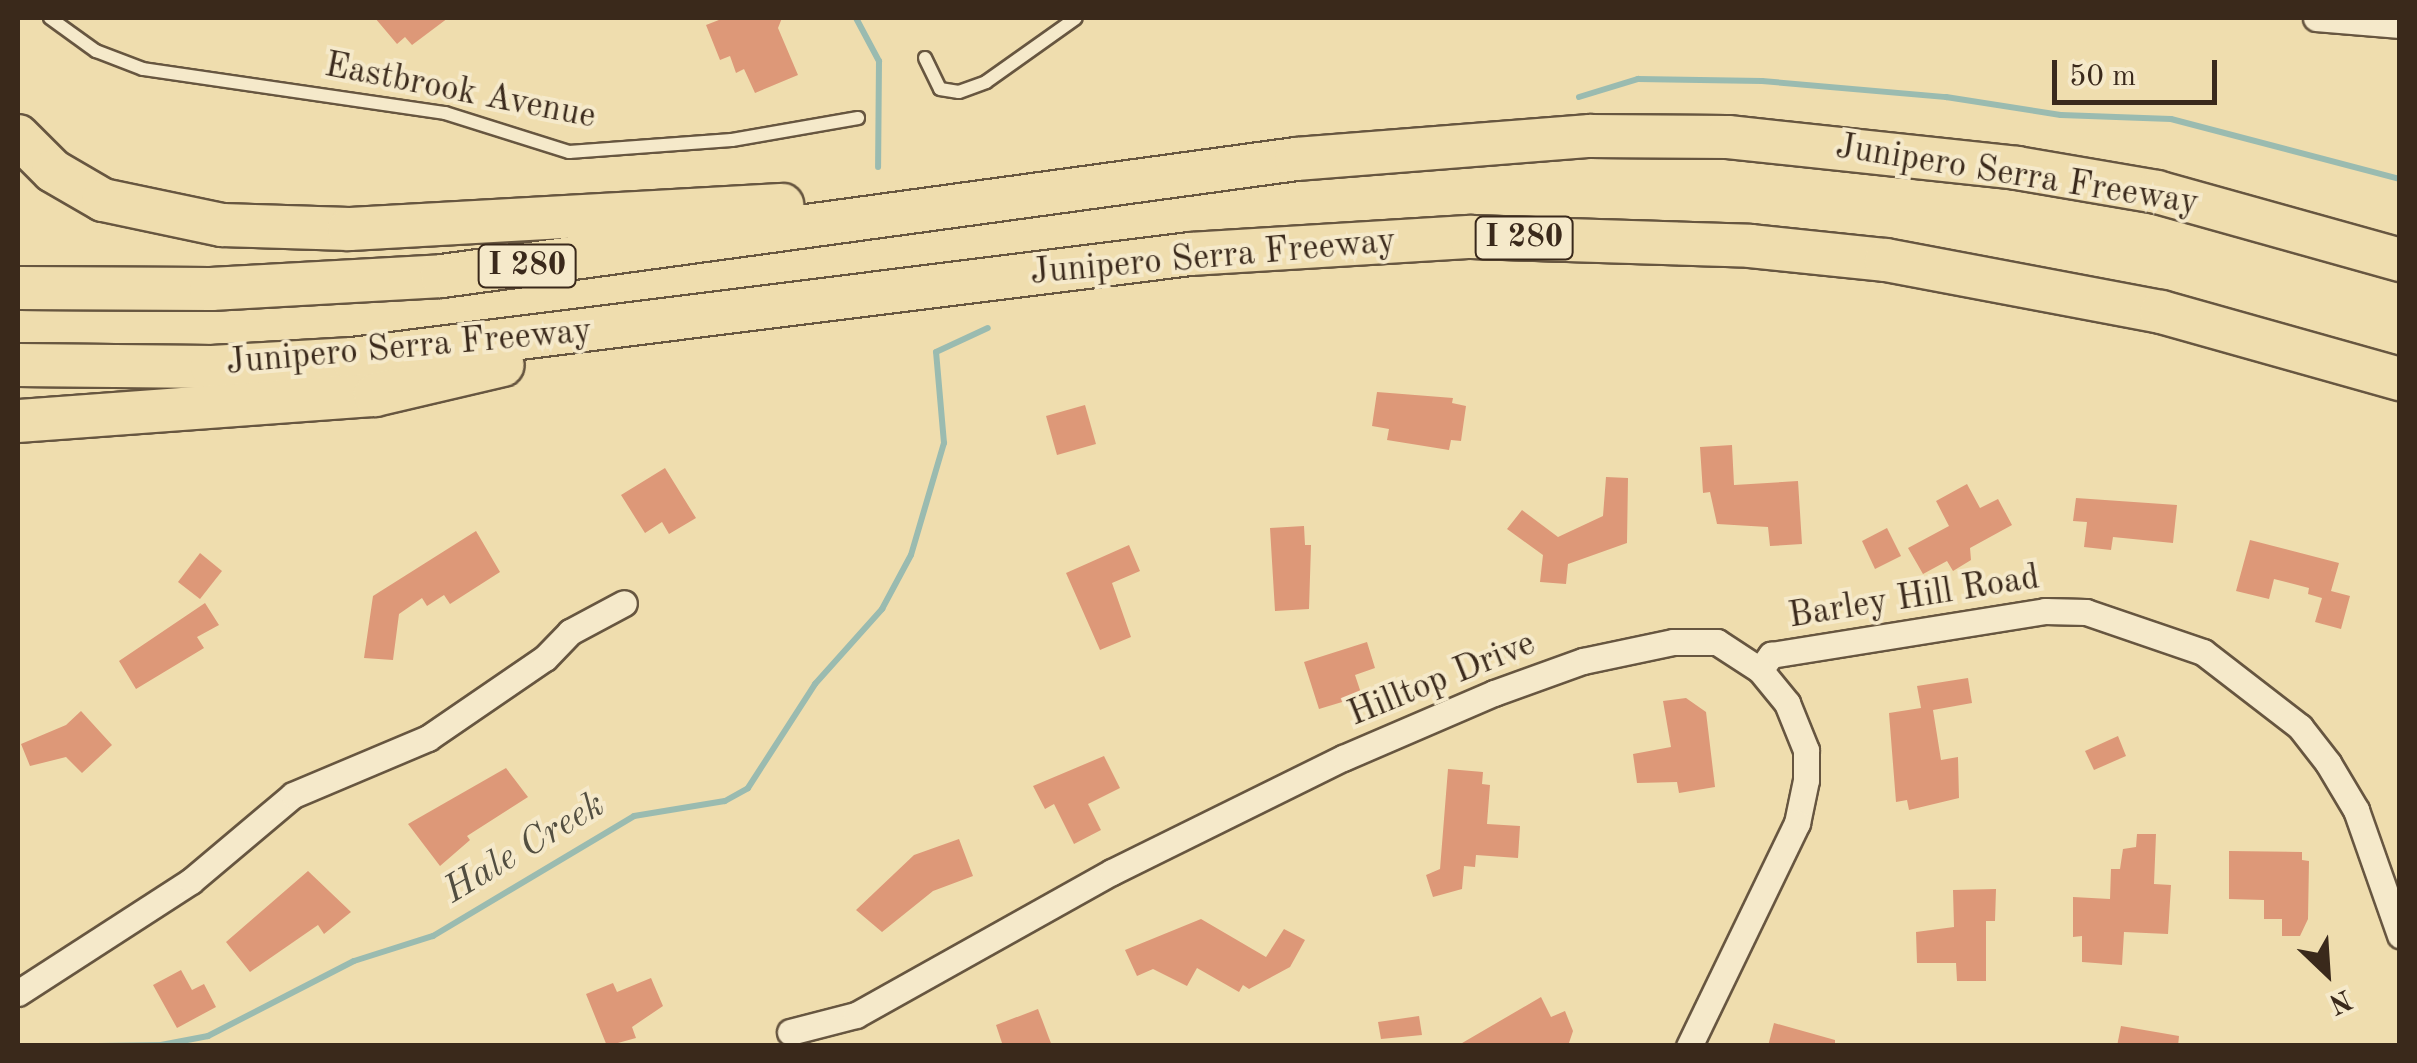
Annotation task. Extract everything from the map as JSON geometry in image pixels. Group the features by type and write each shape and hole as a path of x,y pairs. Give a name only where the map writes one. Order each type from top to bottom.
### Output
{"highway":[{"path":"18,136 52,171 103,200 166,218 264,228 762,207 878,194 1032,192"},
{"name":"Junipero Serra Freeway","path":"18,288 230,289 442,276 1032,192 1436,145 1590,136 1728,137 1876,149 2157,192 2400,260"},
{"name":"Junipero Serra Freeway","path":"18,365 212,367 352,359 1250,249 1471,237 1609,239 1789,250 2024,283 2161,312 2400,379"},
{"path":"18,420 375,394 638,326"}],"street":[{"path":"2316,18 2400,24"},
{"path":"18,993 192,881 292,795 428,738 545,658 570,632 624,603"},
{"name":"Barley Hill Road","path":"1760,670 1771,655 2045,610 2086,612 2203,652 2300,727 2328,763 2356,810 2400,935"},
{"name":"Hilltop Drive","path":"790,1032 856,1015 1112,872 1343,758 1494,693 1583,661 1673,642 1717,642 1760,670 1798,725 1806,780 1797,824 1689,1046"}],"lane":[{"name":"Eastbrook Avenue","path":"50,18 96,51 143,69 445,113 569,152 732,140 858,118"},
{"path":"925,58 940,89 958,92 986,82 1076,18"}],"building":[{"path":"375,18 448,18 412,45 405,37 397,44"},
{"path":"724,18 782,18 778,28 798,75 755,93 744,69 736,73 730,56 720,60 706,25"},
{"path":"1377,392 1453,398 1452,403 1466,406 1461,441 1451,440 1449,450 1387,440 1389,429 1372,426"},
{"path":"1085,405 1096,444 1057,455 1046,416"},
{"path":"1732,445 1734,485 1798,481 1802,544 1770,546 1768,527 1717,524 1710,492 1703,493 1700,447"},
{"path":"665,468 696,518 669,534 662,522 645,533 621,495"},
{"path":"1606,477 1628,478 1627,543 1568,564 1566,584 1540,582 1543,555 1507,529 1522,510 1558,537 1603,516"},
{"path":"1967,484 1980,508 1998,499 2012,525 1970,548 1971,560 1953,571 1947,561 1923,574 1908,548 1949,526 1936,501"},
{"path":"2076,498 2177,505 2173,543 2113,537 2111,550 2084,547 2087,522 2073,521"},
{"path":"1304,526 1305,545 1311,545 1309,609 1275,611 1270,528"},
{"path":"1887,528 1901,556 1875,569 1862,541"},
{"path":"476,531 500,572 450,604 444,595 427,606 422,598 399,614 393,660 364,658 373,596"},
{"path":"2250,540 2339,563 2331,591 2350,596 2341,629 2315,622 2322,598 2308,594 2309,588 2274,579 2269,599 2236,591"},
{"path":"1129,545 1140,571 1112,583 1131,637 1100,650 1066,573"},
{"path":"200,553 222,571 200,599 178,582"},
{"path":"205,603 219,625 197,637 204,648 136,689 119,661"},
{"path":"1367,642 1375,668 1355,675 1362,696 1319,709 1304,662"},
{"path":"1968,678 1972,703 1933,710 1941,760 1958,757 1959,798 1909,810 1907,800 1896,802 1889,713 1921,708 1917,686"},
{"path":"1686,698 1706,712 1715,787 1679,793 1677,782 1637,783 1633,754 1671,747 1663,701"},
{"path":"81,711 112,745 82,773 66,757 30,766 21,744 66,725"},
{"path":"2118,736 2126,756 2094,770 2085,751"},
{"path":"1104,756 1120,788 1088,804 1101,830 1074,844 1054,804 1045,809 1033,786"},
{"path":"506,768 528,797 467,836 470,840 440,866 408,824"},
{"path":"1448,769 1483,772 1482,784 1490,785 1487,824 1520,826 1518,858 1476,855 1475,867 1464,866 1462,889 1433,897 1426,875 1440,869"},
{"path":"2137,834 2156,834 2154,884 2171,885 2168,934 2124,932 2122,965 2082,962 2082,936 2073,937 2073,897 2110,899 2111,869 2120,869 2123,849 2136,847"},
{"path":"959,839 973,876 933,891 882,932 856,910 914,855"},
{"path":"2229,851 2302,852 2302,860 2309,861 2308,919 2300,936 2282,936 2282,919 2264,919 2264,900 2229,899"},
{"path":"308,871 351,912 324,934 318,925 250,972 226,942"},
{"path":"1996,889 1995,921 1986,921 1986,981 1957,981 1956,963 1917,963 1916,932 1954,927 1953,890"},
{"path":"1201,919 1266,957 1284,929 1305,940 1290,967 1249,989 1243,985 1239,992 1197,968 1187,986 1153,969 1137,976 1125,950"},
{"path":"181,970 192,990 204,984 216,1007 177,1028 153,985"},
{"path":"651,978 663,1006 632,1027 636,1038 607,1046 586,994 613,983 617,992"},
{"path":"1541,997 1551,1017 1565,1011 1573,1031 1568,1046 1457,1046"},
{"path":"1038,1009 1052,1046 1003,1046 996,1025"},
{"path":"1419,1016 1422,1035 1381,1039 1378,1022"},
{"path":"1774,1023 1835,1040 1835,1046 1768,1046"},
{"path":"2121,1026 2179,1036 2178,1046 2117,1046"}],"waterway":[{"name":"Hale Creek","path":"856,18 879,61 878,167"},
{"path":"1579,97 1638,79 1762,81 1946,97 2061,115 2171,119 2400,179"},
{"name":"Hale Creek","path":"97,1046 161,1045 208,1036 354,961 433,936 634,816 725,801 748,788 815,684 882,609 911,555 944,443 936,352 988,328"}]}
